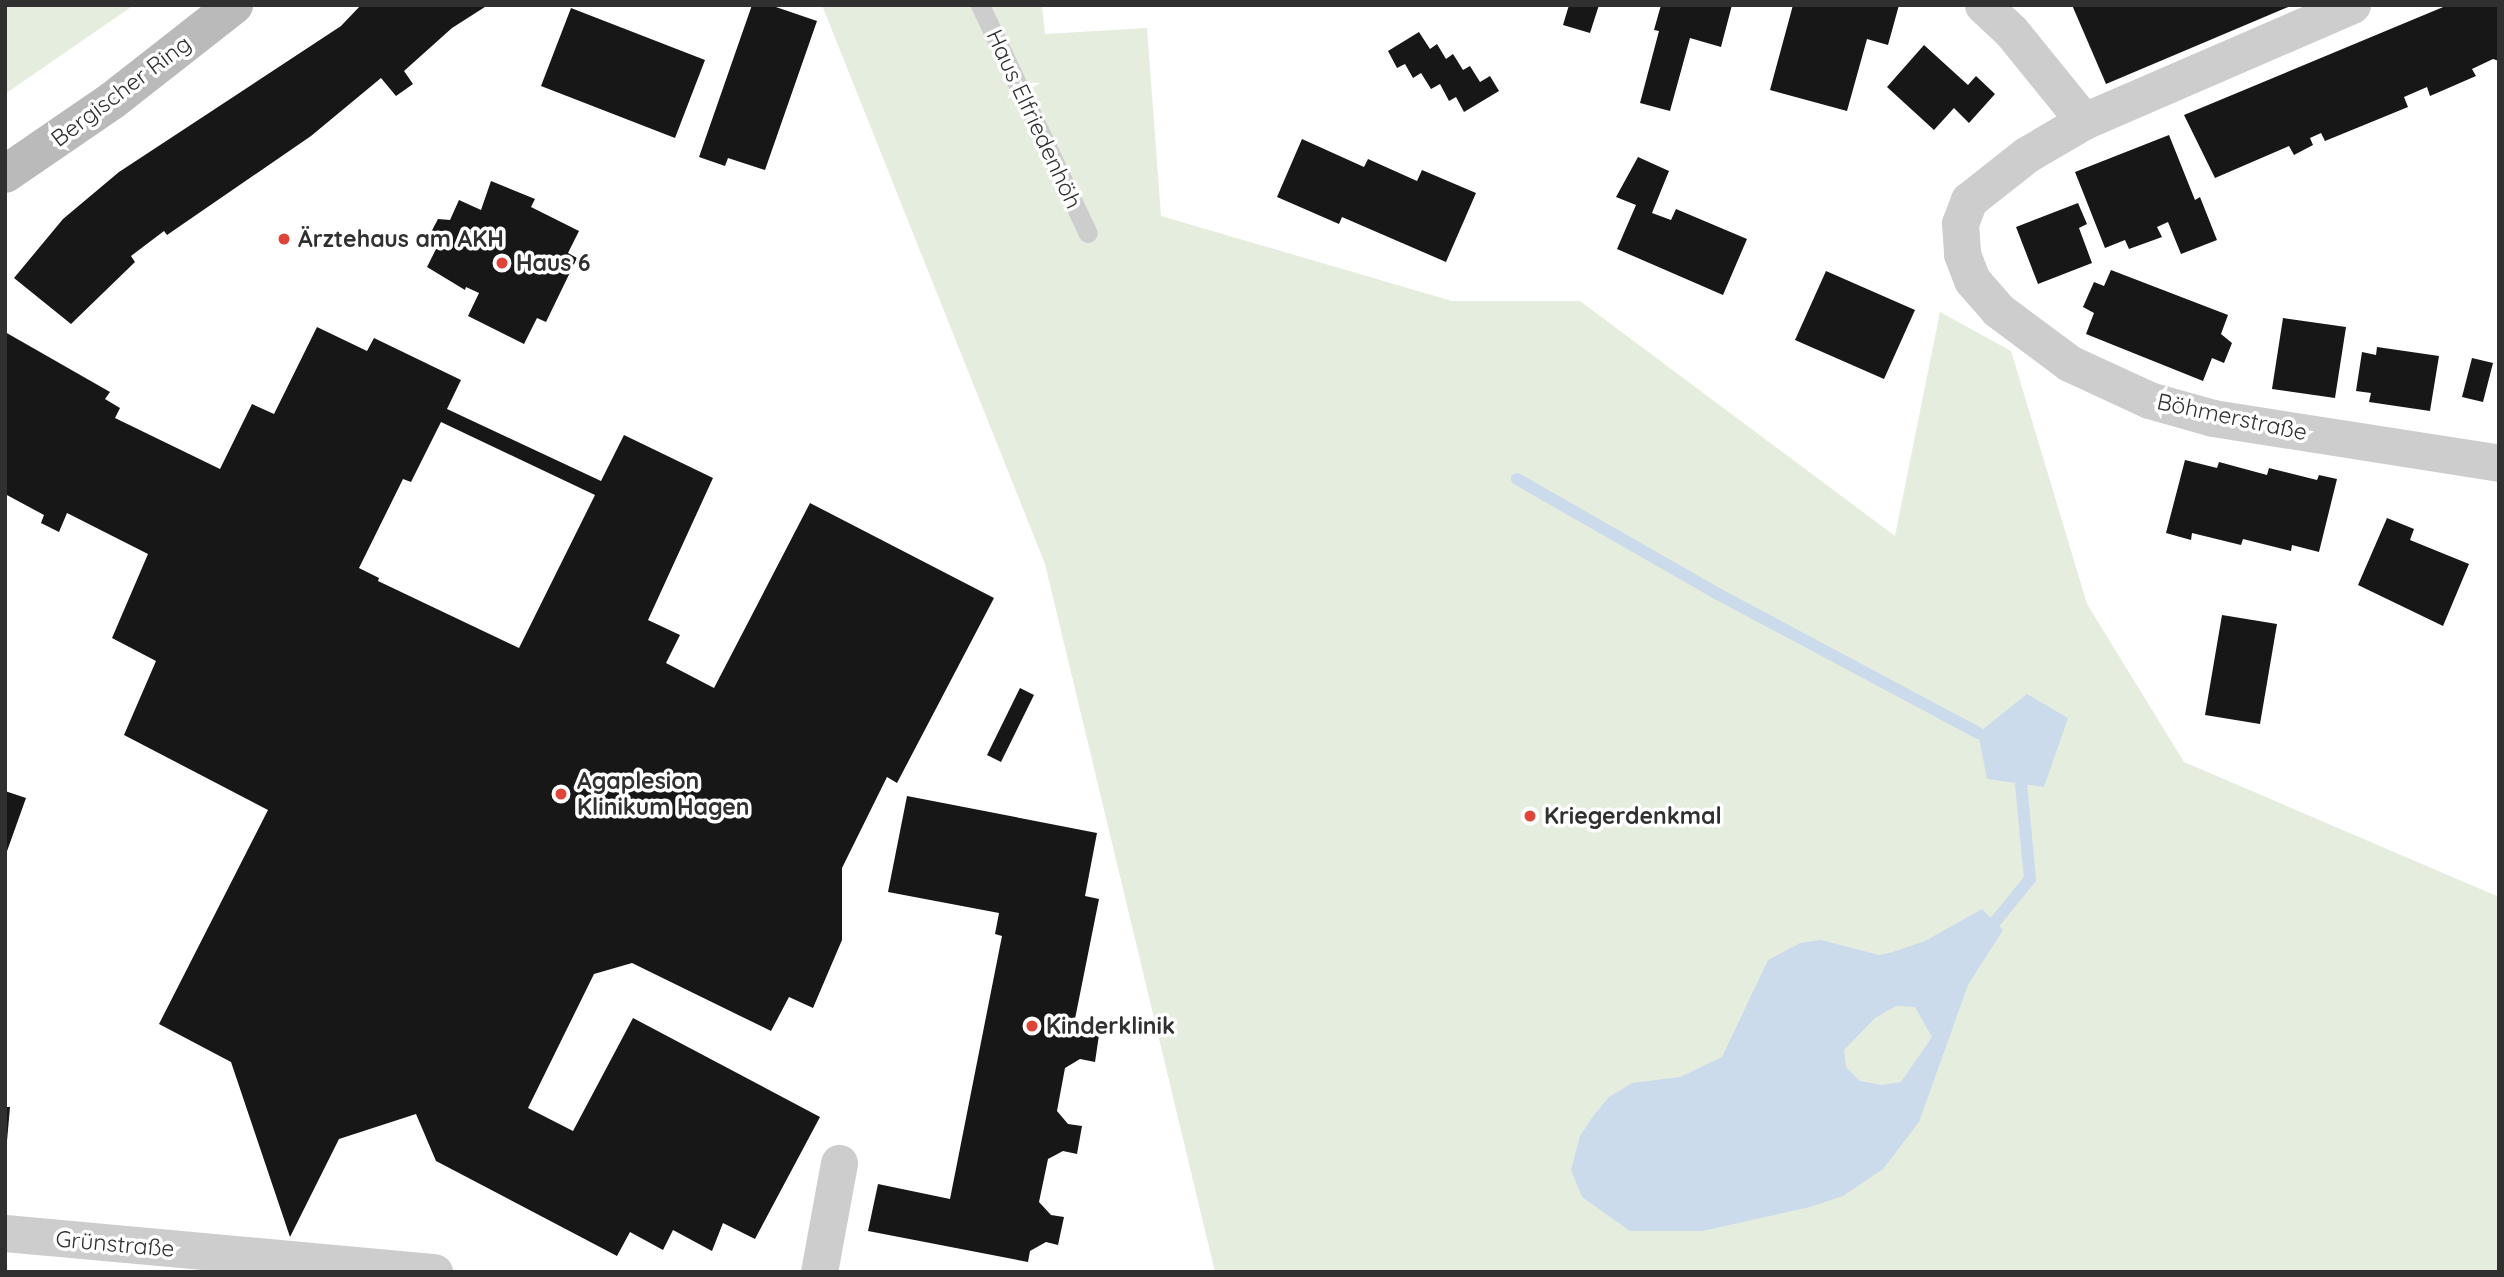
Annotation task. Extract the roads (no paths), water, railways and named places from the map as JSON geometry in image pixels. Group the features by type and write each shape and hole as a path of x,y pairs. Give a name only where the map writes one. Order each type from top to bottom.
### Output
{"main road":[{"name":"Bergischer Ring","path":"5,174 113,100 234,5"}],"street":[{"path":"1983,5 2011,32 2084,121"},
{"name":"Böhmerstraße","path":"2352,5 2084,121 2026,155 1969,200 1960,223 1962,254 1972,280 1998,310 2069,363 2149,400 2213,418 2499,463"},
{"path":"819,1272 839,1163"},
{"name":"Grünstraße","path":"5,1233 270,1265 434,1272"}],"lane":[{"name":"Haus Elfriedenhöh","path":"980,5 1088,233"}],"water":[{"path":"2027,694 2068,718 2044,787 1987,779 1978,733"},
{"path":"1982,909 2003,930 1968,985 1919,1122 1883,1169 1843,1196 1810,1207 1702,1231 1630,1231 1582,1197 1571,1170 1580,1136 1594,1115 1609,1097 1632,1083 1680,1077 1722,1057 1768,960 1800,943 1821,940 1879,955 1925,941","holes":["1896,1006 1915,1007 1932,1037 1901,1082 1882,1085 1860,1081 1846,1067 1844,1050 1875,1018"]}],"waterway":[{"path":"1517,479 1718,594 1978,733"},
{"path":"1995,922 2030,879 2021,784"}],"place":[{"name":"Ärztehaus am AKH","path":"284,239"},
{"name":"Haus 6","path":"502,263"},
{"name":"Agaplesion Klinikum Hagen","path":"561,794"},
{"name":"Kriegerdenkmal","path":"1530,816"},
{"name":"Kinderklinik","path":"1032,1026"}]}
